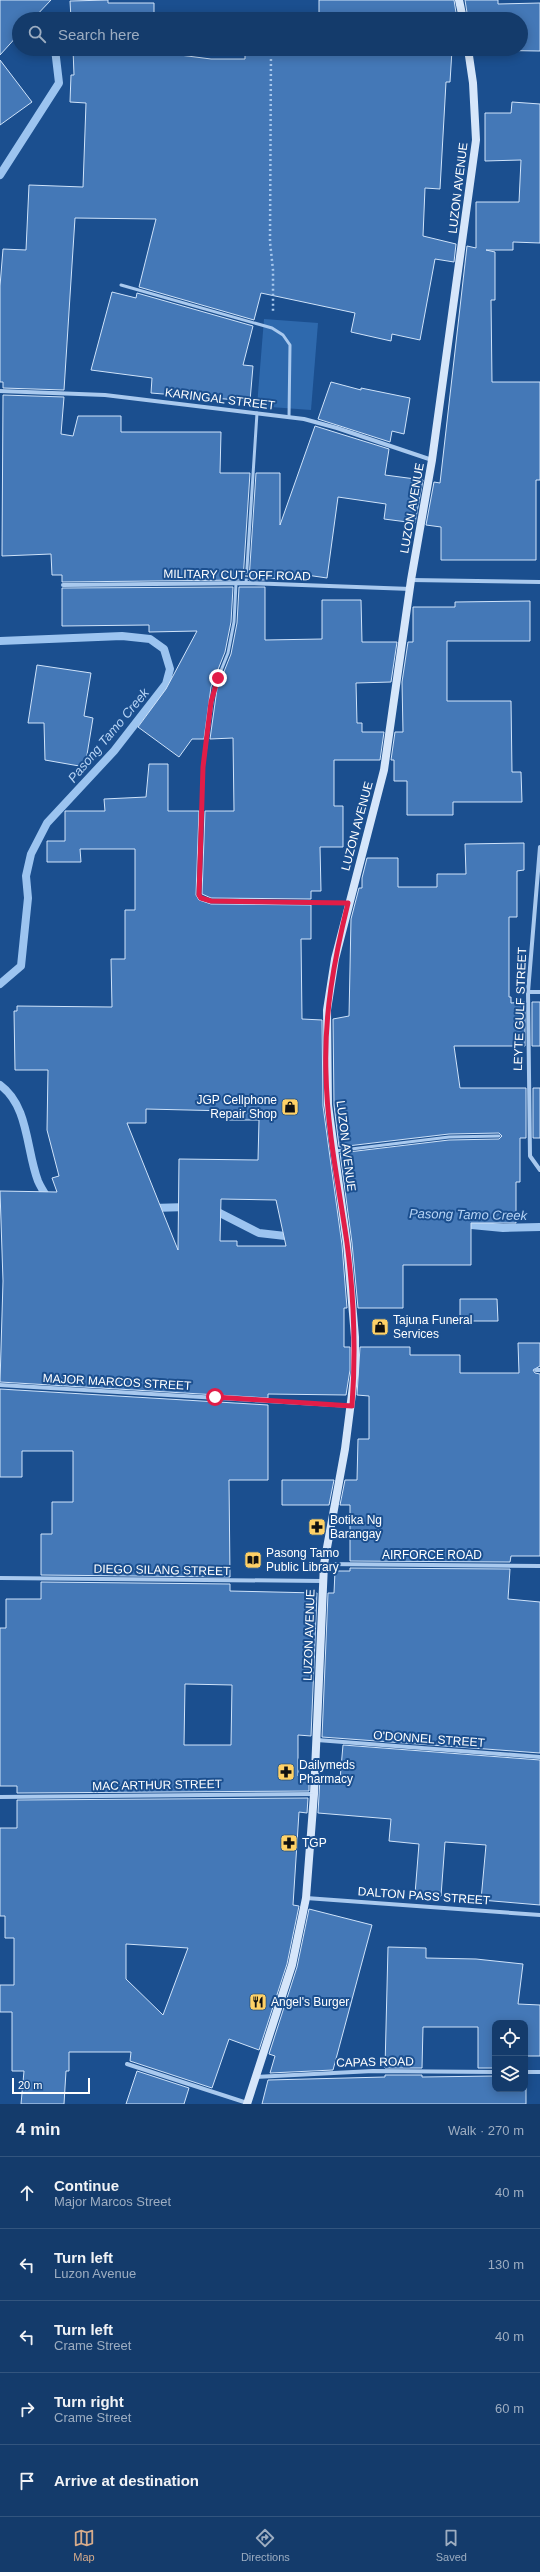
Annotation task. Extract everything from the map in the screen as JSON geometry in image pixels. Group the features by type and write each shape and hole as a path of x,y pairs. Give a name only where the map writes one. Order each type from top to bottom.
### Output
{"main road":[{"path":"459,0 462,12"},
{"name":"LUZON AVENUE","path":"247,2103 292,1965 306,1898 317,1740 324,1564 352,1406 355,1336 347,1244 333,1151 326,1074 327,1010 335,959 348,903 384,770 411,580 432,460 476,140 469,56"}],"street":[{"name":"KARINGAL STREET","path":"0,391 98,395 258,412 289,417 337,428 432,460"},
{"path":"411,580 540,582"},
{"name":"MILITARY CUT-OFF ROAD","path":"63,585 246,583 410,589"},
{"name":"LEYTE GULF STREET","path":"539,1169 530,1156 528,1136 528,992 540,847"},
{"path":"528,992 540,992"},
{"name":"MAJOR MARCOS STREET","path":"0,1385 352,1406"},
{"name":"AIRFORCE ROAD","path":"324,1564 540,1566"},
{"name":"DIEGO SILANG STREET","path":"0,1578 323,1581"},
{"name":"O'DONNEL STREET","path":"317,1740 540,1757"},
{"name":"MAC ARTHUR STREET","path":"0,1797 314,1794"},
{"name":"DALTON PASS STREET","path":"306,1898 540,1915"},
{"path":"127,2064 247,2103"},
{"name":"CAPAS ROAD","path":"255,2077 373,2071 492,2072"},
{"path":"528,2072 540,2072"}],"lane":[{"path":"121,285 272,328 284,336 290,344 289,417"},
{"path":"246,583 258,412"},
{"path":"236,583 233,628 228,652 214,688 203,767 199,895 201,898 211,901 348,903"},
{"path":"333,1151 449,1137 499,1136"}],"path":[{"path":"271,56 270,242 274,295 272,328"}],"shaded area":[{"path":"264,319 318,323 311,410 257,406"}],"building":[{"path":"0,0 51,0 40,12 12,12 12,42 0,55"},
{"path":"108,0 108,3 154,3 154,12 71,12 70,1"},
{"path":"319,0 454,0 456,12 319,12"},
{"path":"465,0 498,0 498,4 540,3 540,51 528,51 528,12 467,12"},
{"path":"73,56 187,56 211,59 245,59 245,56 452,56 450,82 446,82 440,189 425,188 423,236 456,244 454,262 435,259 420,340 392,334 391,341 351,332 355,313 261,293 254,320 139,287 156,219 75,218 64,390 3,388 3,382 0,382 0,286 3,249 26,250 29,185 83,187 86,103 70,102 71,75 74,75"},
{"path":"0,60 32,102 0,125"},
{"path":"512,102 540,104 540,243 513,242 513,250 486,250 495,252 495,300 491,300 492,382 540,382 540,480 536,480 536,560 441,560 441,527 426,525 434,482 440,483 467,246 476,248 476,202 519,202 521,160 485,161 485,113 511,113"},
{"path":"112,292 136,298 137,293 253,326 243,365 253,366 250,401 151,393 152,378 91,370"},
{"path":"331,382 361,390 361,388 410,398 404,434 392,431 390,442 318,419"},
{"path":"3,395 64,397 61,434 73,436 78,416 121,416 121,432 221,432 220,473 250,473 243,580 62,582 62,575 52,575 51,554 2,556"},
{"path":"315,426 389,449 385,475 423,480 415,523 384,519 386,504 338,497 327,578 279,571 278,579 265,577 265,580 249,580 256,473 280,473 280,525"},
{"path":"233,587 231,622 225,652 211,687 204,739 192,739 179,757 138,727 166,689 197,631 149,632 149,625 62,626 62,588"},
{"path":"239,587 265,587 265,640 322,639 322,600 361,600 362,642 397,642 391,682 356,683 357,723 362,723 362,732 384,732 380,760 334,760 334,806 343,806 343,847 320,847 321,891 311,891 311,899 211,898 202,894 205,811 234,811 233,738 210,739 217,689 231,654 237,623"},
{"path":"530,601 530,641 447,641 447,701 511,701 512,772 521,772 522,802 453,802 453,815 407,815 407,781 394,781 394,760 391,760 395,732 403,732 402,682 408,642 413,642 413,607 455,607 455,602"},
{"path":"37,665 91,673 84,716 93,718 85,767 45,760 44,723 28,723"},
{"path":"149,764 168,764 168,811 199,811 196,895 199,900 211,904 311,905 311,939 301,939 302,1019 322,1020 323,1106 342,1245 347,1308 344,1308 344,1347 350,1347 350,1370 346,1395 268,1394 268,1398 0,1382 3,1281 0,1191 57,1192 52,1178 59,1176 47,1130 48,1070 15,1070 14,1011 17,1011 17,1006 112,1007 111,959 125,959 125,910 135,910 135,849 80,849 81,862 47,862 47,841 65,841 65,811 105,811 104,799 146,797","holes":["146,1109 229,1111 229,1120 259,1120 258,1160 179,1159 178,1250 127,1123 146,1123","221,1199 276,1200 286,1246 237,1246 237,1241 220,1241"]},
{"path":"524,843 524,870 517,871 517,917 509,917 509,997 511,997 511,1003 525,1002 525,1046 454,1046 460,1088 526,1088 526,1138 520,1138 520,1182 516,1182 516,1223 471,1223 471,1265 403,1265 403,1308 358,1308 352,1243 340,1153 449,1140 499,1139 502,1136 499,1133 449,1134 339,1147 334,1105 333,1019 349,1016 351,919 359,888 362,888 362,878 367,858 398,858 398,887 437,887 437,874 466,874 465,844"},
{"path":"532,1002 540,1002 540,1046 532,1046"},
{"path":"533,1088 540,1088 540,1138 533,1138"},
{"path":"460,1299 497,1299 498,1321 460,1321"},
{"path":"518,1343 540,1343 540,1366 533,1370 535,1373 540,1374 540,1556 511,1556 510,1562 350,1561 350,1505 340,1505 345,1480 357,1480 358,1439 369,1439 369,1396 357,1395 360,1347 410,1347 410,1355 460,1355 460,1373 519,1373"},
{"path":"0,1389 268,1405 268,1480 229,1480 230,1577 41,1575 41,1534 52,1534 52,1502 73,1502 73,1451 22,1451 22,1477 0,1477"},
{"path":"282,1480 334,1480 329,1505 282,1505"},
{"path":"350,1568 510,1569 508,1599 540,1602 540,1753 322,1737 328,1593 334,1593 335,1571 350,1571"},
{"path":"41,1582 230,1584 230,1591 317,1593 311,1736 298,1735 298,1776 309,1777 309,1791 17,1793 17,1786 0,1786 0,1628 6,1628 6,1599 41,1599","holes":["185,1684 232,1685 231,1745 184,1745"]},
{"path":"343,1745 540,1760 540,1905 481,1900 486,1845 445,1842 441,1896 415,1894 419,1844 389,1841 391,1819 318,1813 320,1778 340,1779"},
{"path":"308,1798 307,1813 299,1812 293,1905 299,1906 287,1964 259,2050 229,2039 212,2088 130,2061 131,2052 69,2052 69,2071 66,2071 64,2104 21,2104 24,2071 12,2071 12,2012 0,2012 0,1985 14,1985 14,1938 5,1938 5,1916 0,1916 0,1828 17,1828 17,1800","holes":["126,1944 188,1948 163,2015 126,1979"]},
{"path":"309,1909 372,1925 333,2070 270,2073 275,2056 269,2054 297,1967"},
{"path":"388,1947 426,1948 426,1958 476,1959 523,1964 518,2004 540,2005 540,2056 528,2056 528,2020 492,2020 492,2068 478,2068 478,2027 423,2027 422,2068 385,2068"},
{"path":"137,2071 189,2088 184,2104 126,2104"},
{"path":"385,2075 422,2075 422,2077 492,2076 492,2092 526,2092 526,2104 262,2104 268,2080 385,2077"}],"waterway":[{"name":"Pasong Tamo Creek","path":"0,175 59,83 56,56"},
{"name":"Pasong Tamo Creek","path":"0,641 122,636 150,639 164,649 170,669 166,684 114,751 47,823 31,854 26,876 28,898 21,966 0,984"},
{"name":"Pasong Tamo Creek","path":"0,1085 9,1094 22,1116 34,1169 38,1181 49,1200"},
{"name":"Pasong Tamo Creek","path":"152,1208 188,1207"},
{"name":"Pasong Tamo Creek","path":"212,1209 259,1233 294,1237"},
{"name":"Pasong Tamo Creek","path":"461,1224 503,1228 540,1227"}],"place":[{"name":"JGP Cellphone Repair Shop","path":"290,1107"},
{"name":"Tajuna Funeral Services","path":"380,1327"},
{"name":"Botika Ng Barangay","path":"317,1527"},
{"name":"Pasong Tamo Public Library","path":"253,1560"},
{"name":"Dailymeds Pharmacy","path":"286,1772"},
{"name":"TGP","path":"289,1843"},
{"name":"Angel's Burger","path":"258,2002"}],"route":[{"path":"215,1397 352,1406 355,1370 355,1336 352,1296 347,1244 333,1151 328,1105 325,1041 327,1010 335,959 348,903 211,901 201,898 199,895 200,799 211,702 218,678"}]}
